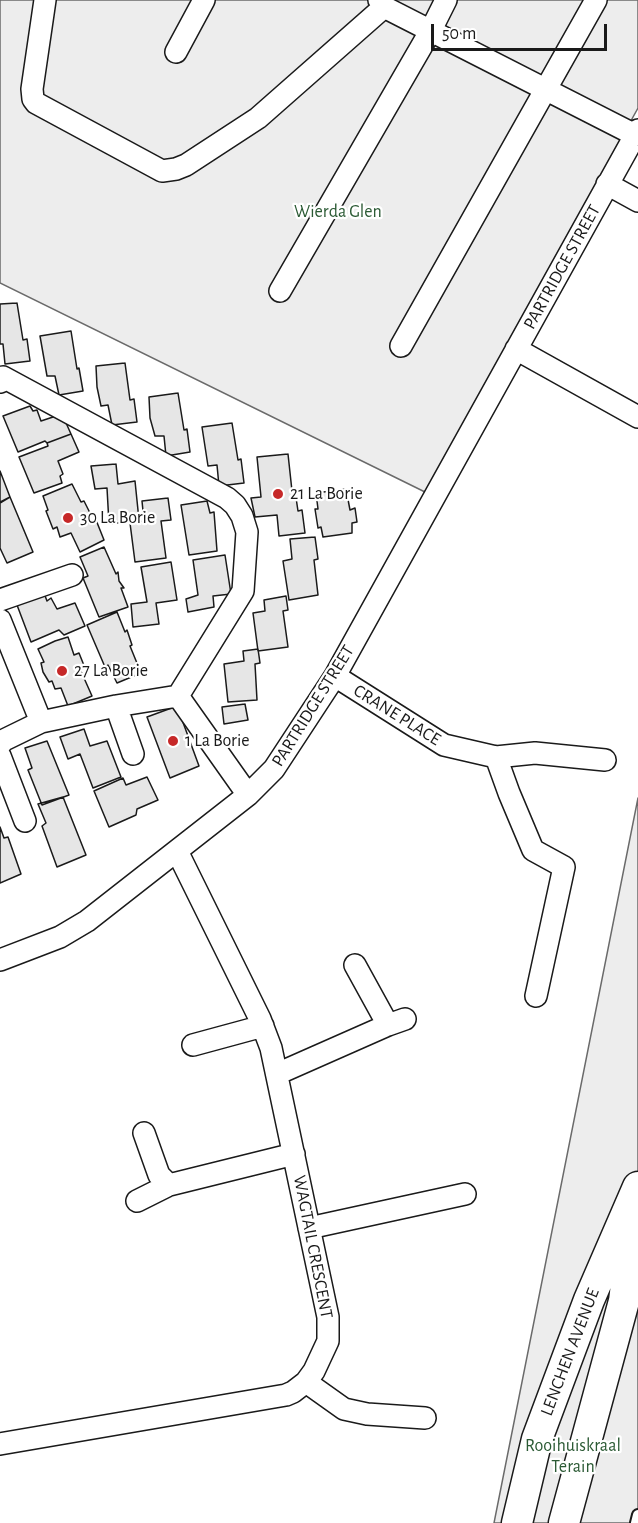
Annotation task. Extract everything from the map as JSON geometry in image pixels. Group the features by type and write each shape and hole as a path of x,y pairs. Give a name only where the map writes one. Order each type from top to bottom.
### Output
{"main road":[{"name":"LENCHEN AVENUE","path":"517,1523 537,1439 589,1300 638,1187"},
{"name":"LENCHEN AVENUE","path":"564,1523 624,1301 638,1187"}],"street":[{"path":"45,0 32,89 33,99 36,103 162,171 186,165 258,118 382,3 430,30 637,132"},
{"path":"176,52 204,0"},
{"path":"280,291 446,0"},
{"path":"400,346 596,0"},
{"name":"PARTRIDGE STREET","path":"0,960 60,936 87,921 248,795 274,769 335,676 637,132"},
{"name":"PARTRIDGE STREET","path":"607,184 638,201"},
{"name":"PARTRIDGE STREET","path":"516,349 638,417"},
{"path":"0,745 2,741 41,722 178,696 243,591 247,532 242,516 226,498 1,378"},
{"path":"0,600 72,575"},
{"path":"0,620 41,722"},
{"name":"CRANE PLACE","path":"335,676 444,745 496,757 535,753 605,760"},
{"path":"178,696 248,795"},
{"path":"116,706 133,754"},
{"path":"0,756 25,821"},
{"path":"496,757 533,850 564,867 536,996"},
{"name":"WAGTAIL CRESCENT","path":"177,851 263,1026 271,1048 328,1317 328,1341 314,1371 306,1382"},
{"path":"277,1074 397,1022 355,965"},
{"path":"193,1045 263,1026"},
{"path":"144,1133 159,1174 169,1185"},
{"path":"137,1201 169,1185 294,1154"},
{"path":"309,1228 465,1194"},
{"path":"0,1444 286,1395 306,1382 344,1409 367,1414 425,1418"}],"lane":[{"path":"636,1523 638,1515"}],"shaded area":[{"name":"Wierda Glen","path":"0,0 638,0 638,108 425,492 0,283"},
{"name":"Rooihuiskraal Terain","path":"638,798 638,1523 494,1523"}],"building":[{"path":"17,303 23,340 27,339 30,361 5,364 3,344 0,344 0,304"},
{"path":"71,331 83,391 59,395 55,376 47,376 40,336"},
{"path":"125,363 130,400 134,399 137,422 112,425 108,405 101,406 96,366"},
{"path":"178,393 190,452 166,456 164,436 155,436 150,418 149,397"},
{"path":"30,406 33,411 37,410 41,421 62,414 71,434 18,452 3,416"},
{"path":"232,423 244,483 219,486 217,465 208,466 202,427"},
{"path":"71,434 79,452 58,461 63,474 60,476 62,483 34,493 19,457"},
{"name":"21 La Borie","path":"288,454 292,491 295,491 298,511 302,510 305,533 279,536 277,515 255,517 251,498 261,497 257,457"},
{"path":"116,464 118,484 135,481 139,520 109,524 107,488 95,489 91,466"},
{"path":"0,471 10,497 0,502"},
{"name":"30 La Borie","path":"72,484 91,515 86,517 88,523 96,520 104,540 80,552 71,533 60,537 57,527 53,529 43,496"},
{"path":"346,489 350,510 355,508 357,522 352,523 352,533 323,537 321,527 318,528 315,509 318,509 316,493"},
{"path":"10,497 33,552 7,563 0,548 0,503"},
{"path":"168,498 171,520 161,521 166,558 135,562 130,523 144,521 142,501"},
{"path":"207,501 210,513 214,512 217,551 189,555 181,505"},
{"path":"315,537 318,559 314,560 318,595 289,600 283,561 292,559 290,539"},
{"path":"104,547 116,574 118,572 128,607 99,617 83,578 88,576 80,557"},
{"path":"225,555 231,594 213,596 214,607 188,612 186,599 198,595 193,560"},
{"path":"171,562 177,600 156,603 159,624 133,627 131,604 147,602 141,567"},
{"path":"44,593 47,601 51,598 57,609 75,603 85,626 64,635 59,630 31,642 17,605"},
{"path":"286,596 288,610 283,611 288,647 258,651 253,613 265,611 264,600"},
{"path":"117,612 125,632 127,630 132,645 130,646 141,673 117,683 108,665 105,667 87,625"},
{"name":"27 La Borie","path":"68,637 74,655 79,653 85,668 80,669 92,696 68,706 61,688 55,689 52,681 49,682 43,672 41,663 44,662 38,649"},
{"path":"258,649 260,663 255,664 257,700 228,702 224,664 244,661 243,651"},
{"path":"245,704 248,720 224,724 222,707"},
{"name":"1 La Borie","path":"177,706 199,766 170,778 147,717"},
{"path":"84,729 90,746 107,741 121,777 93,788 80,754 68,759 60,737"},
{"path":"47,741 69,795 42,805 28,770 32,768 25,748"},
{"path":"147,777 158,800 137,809 136,815 109,827 94,791 123,778 126,785"},
{"path":"63,797 86,855 57,867 42,826 46,823 38,804"},
{"path":"0,827 4,838 8,837 21,874 0,883"}],"place":[{"name":"21 La Borie","path":"278,494"},
{"name":"30 La Borie","path":"68,518"},
{"name":"27 La Borie","path":"62,671"},
{"name":"1 La Borie","path":"173,741"}]}
